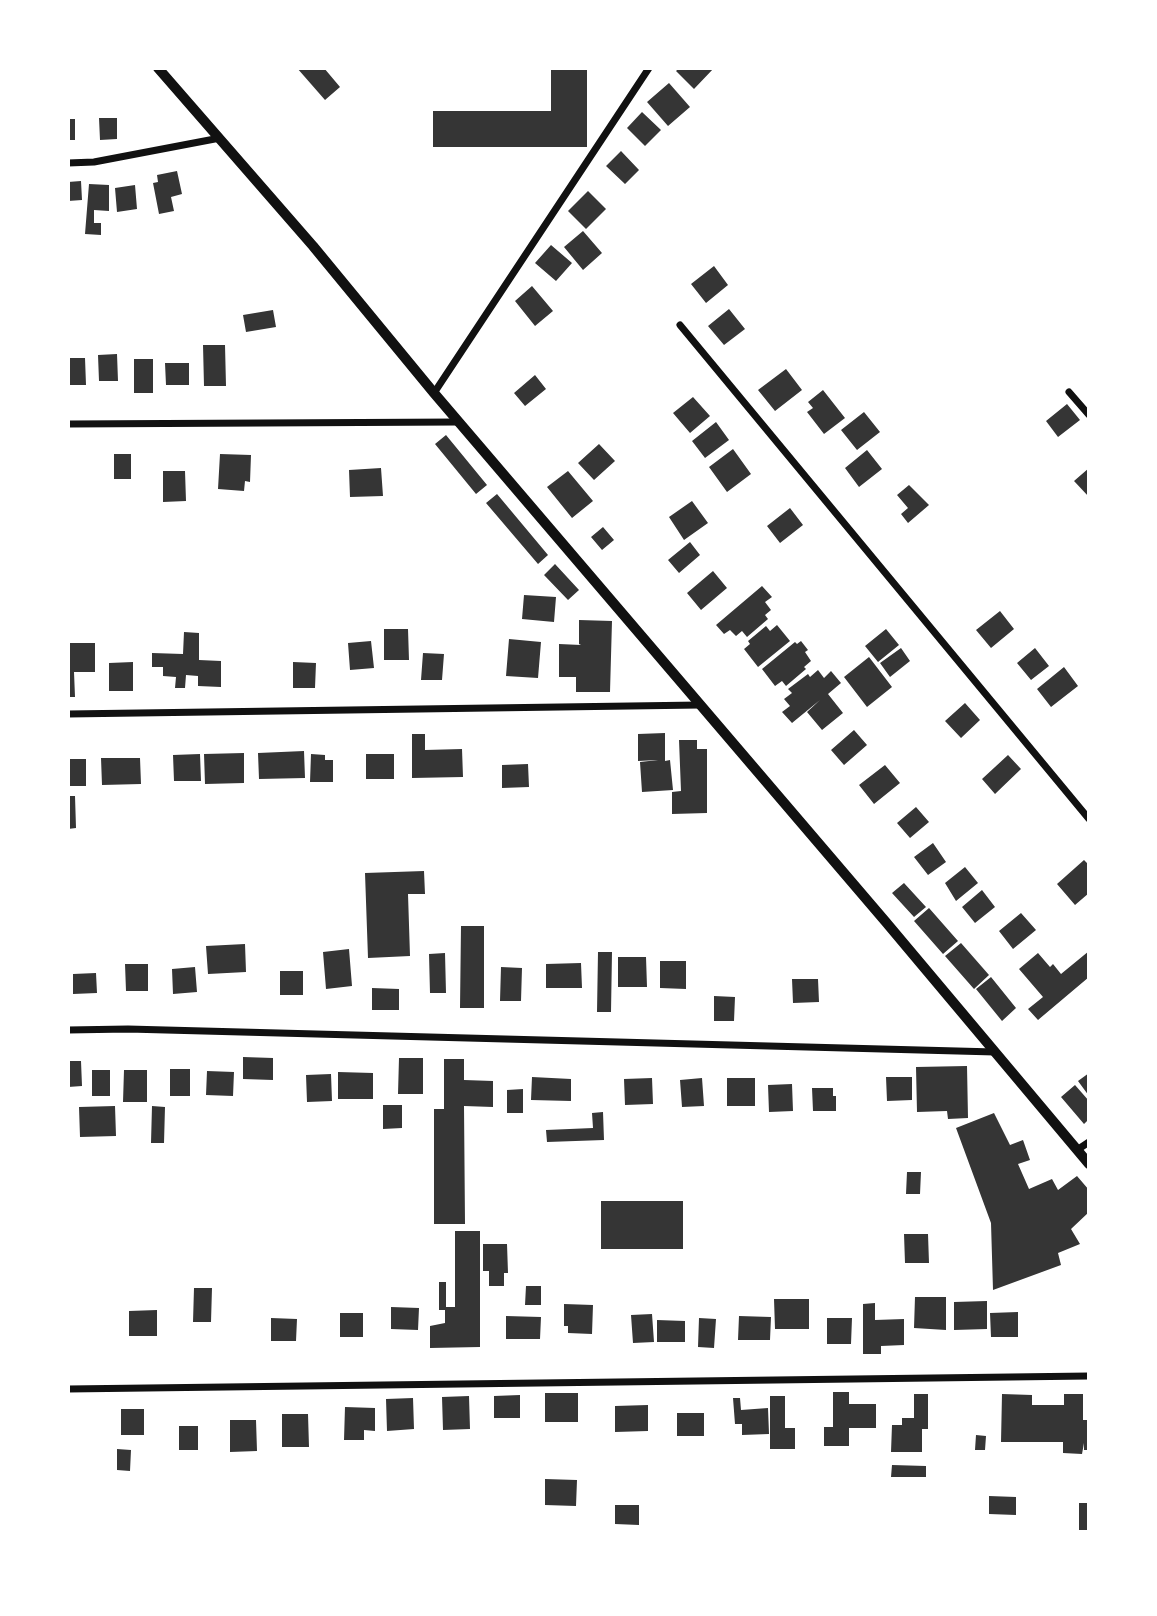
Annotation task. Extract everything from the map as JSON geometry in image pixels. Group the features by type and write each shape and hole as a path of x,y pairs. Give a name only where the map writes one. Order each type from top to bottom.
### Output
{"main road":[{"path":"159,68 313,246 458,422 1089,1164"}],"street":[{"path":"434,393 649,68"},
{"path":"68,163 94,163 220,138"},
{"path":"680,325 1089,819"},
{"path":"1069,392 1089,415"},
{"path":"68,424 458,422"},
{"path":"68,714 700,705"},
{"path":"68,1030 128,1029 996,1052"},
{"path":"1077,1150 1089,1142"},
{"path":"68,1389 1089,1376"}],"building":[{"path":"297,68 324,68 340,87 325,100"},
{"path":"551,68 587,68 587,147 433,147 433,111 551,111"},
{"path":"679,68 714,68 694,89 676,71"},
{"path":"669,83 690,107 668,126 647,102"},
{"path":"642,112 661,130 645,146 627,128"},
{"path":"99,118 117,118 117,139 100,140"},
{"path":"68,119 75,119 75,140 68,140"},
{"path":"621,151 639,170 625,184 606,166"},
{"path":"177,171 182,194 171,197 174,211 159,214 153,183 158,182 157,175"},
{"path":"81,181 82,200 68,201 68,182"},
{"path":"89,184 109,185 109,211 94,210 94,223 101,223 101,235 85,234"},
{"path":"135,185 137,209 117,212 115,188"},
{"path":"588,191 606,209 586,229 568,211"},
{"path":"583,231 602,253 583,270 564,247"},
{"path":"551,245 572,263 556,281 535,263"},
{"path":"714,266 728,285 706,303 691,284"},
{"path":"532,286 553,311 535,326 515,301"},
{"path":"729,309 745,329 724,345 708,326"},
{"path":"273,310 276,327 246,332 243,315"},
{"path":"203,345 225,345 226,386 204,386"},
{"path":"117,354 118,381 99,381 98,355"},
{"path":"68,358 85,358 86,385 68,385"},
{"path":"134,359 153,359 153,393 134,393"},
{"path":"165,363 189,363 189,385 166,385"},
{"path":"786,369 802,390 775,411 758,390"},
{"path":"535,375 546,389 525,406 514,393"},
{"path":"823,390 845,418 824,434 807,412 813,408 808,402"},
{"path":"693,397 710,416 690,433 673,413"},
{"path":"1067,404 1080,420 1058,437 1046,421"},
{"path":"864,412 880,432 857,450 841,430"},
{"path":"716,422 729,440 705,458 692,441"},
{"path":"446,435 487,485 476,494 435,444"},
{"path":"599,444 615,461 594,480 578,463"},
{"path":"733,449 751,474 727,492 709,467"},
{"path":"867,450 882,469 859,487 845,468"},
{"path":"114,454 131,454 131,479 114,479"},
{"path":"220,454 251,455 250,482 245,481 244,491 218,489"},
{"path":"381,468 383,496 350,497 349,470"},
{"path":"1089,468 1089,497 1074,481"},
{"path":"163,471 185,471 186,501 163,502"},
{"path":"568,471 593,501 572,518 547,487"},
{"path":"909,485 929,505 908,523 901,514 908,508 897,495"},
{"path":"497,494 548,555 538,564 486,503"},
{"path":"692,501 708,523 684,540 669,517"},
{"path":"790,508 803,525 780,543 767,526"},
{"path":"603,527 614,540 602,550 591,537"},
{"path":"690,542 700,555 679,573 668,560"},
{"path":"555,564 579,590 568,600 544,575"},
{"path":"713,571 727,588 701,610 687,593"},
{"path":"762,586 772,597 765,602 771,610 765,615 768,619 747,637 742,631 736,636 730,630 724,634 716,625"},
{"path":"524,595 556,597 554,622 522,619"},
{"path":"1000,611 1014,629 991,648 976,630"},
{"path":"579,620 612,621 610,692 576,692 576,677 559,677 559,644 581,645"},
{"path":"777,625 790,641 758,667 744,649 750,644 748,641 766,626 770,631"},
{"path":"384,629 408,629 409,660 384,660"},
{"path":"886,629 899,645 878,662 865,646"},
{"path":"184,632 199,633 199,660 221,661 221,687 198,686 198,676 186,675 185,688 175,688 176,677 163,676 163,667 152,667 152,653 183,654"},
{"path":"509,639 541,642 538,678 506,676"},
{"path":"371,641 374,668 350,670 348,643"},
{"path":"801,641 808,650 805,652 811,661 804,667 806,669 786,686 782,681 775,686 762,669 795,642 797,644"},
{"path":"68,643 95,643 95,672 74,672 75,697 68,697"},
{"path":"901,648 910,661 890,677 880,663"},
{"path":"1035,648 1049,666 1031,680 1017,663"},
{"path":"423,653 444,654 442,680 421,680"},
{"path":"869,657 892,687 867,707 844,677"},
{"path":"133,662 133,691 109,691 109,663"},
{"path":"293,662 316,663 315,688 293,688"},
{"path":"1064,667 1078,686 1051,707 1037,689"},
{"path":"818,670 824,678 831,671 841,683 828,694 843,713 822,730 807,712 820,700 792,723 782,712 790,706 784,699 792,693 788,689"},
{"path":"965,703 980,720 961,738 945,721"},
{"path":"854,730 867,745 844,765 831,750"},
{"path":"665,733 665,761 670,760 673,790 642,792 640,762 658,760 638,761 638,734"},
{"path":"412,734 425,734 425,750 462,749 463,777 412,778"},
{"path":"679,740 697,740 697,749 707,749 707,813 672,814 672,792 681,791"},
{"path":"304,751 305,778 259,779 258,753"},
{"path":"244,753 244,783 205,784 204,754"},
{"path":"200,754 201,781 174,781 173,755"},
{"path":"311,754 325,755 325,760 333,760 333,782 310,782"},
{"path":"366,754 394,754 394,779 366,779"},
{"path":"1008,755 1021,769 995,794 982,779"},
{"path":"101,758 140,758 141,784 102,785"},
{"path":"68,759 86,759 86,786 68,786"},
{"path":"528,764 529,787 502,788 502,765"},
{"path":"885,765 900,783 874,804 859,785"},
{"path":"68,796 75,796 76,828 68,829"},
{"path":"916,807 929,822 910,838 897,823"},
{"path":"933,843 946,862 928,875 914,857"},
{"path":"1084,860 1089,865 1089,893 1075,905 1057,884"},
{"path":"965,867 978,883 956,901 945,883"},
{"path":"424,871 425,894 408,894 410,956 368,958 365,873"},
{"path":"904,883 926,907 914,917 892,893"},
{"path":"982,890 995,907 975,923 962,907"},
{"path":"929,908 958,941 943,954 914,921"},
{"path":"1021,913 1036,930 1013,949 999,931"},
{"path":"461,926 484,926 484,1008 460,1008"},
{"path":"961,943 989,975 974,989 945,956"},
{"path":"245,944 246,972 208,974 206,946"},
{"path":"349,949 352,986 326,989 323,952"},
{"path":"1089,951 1089,977 1038,1020 1028,1009 1043,997 1019,969 1038,953 1050,967 1053,964 1061,974"},
{"path":"598,952 612,952 611,1012 597,1012"},
{"path":"445,953 446,993 430,993 429,954"},
{"path":"618,957 646,957 647,987 618,987"},
{"path":"660,961 686,961 686,989 660,988"},
{"path":"581,963 582,988 546,988 546,964"},
{"path":"125,964 148,964 148,991 126,991"},
{"path":"195,967 197,992 173,994 172,969"},
{"path":"501,967 522,968 521,1001 500,1001"},
{"path":"280,971 303,971 303,995 280,995"},
{"path":"96,973 97,993 73,994 73,974"},
{"path":"991,977 1016,1008 1002,1021 976,989"},
{"path":"792,979 818,979 819,1002 793,1003"},
{"path":"372,988 399,989 399,1010 372,1010"},
{"path":"714,996 735,997 734,1021 714,1021"},
{"path":"243,1057 273,1058 273,1080 243,1079"},
{"path":"399,1058 423,1058 423,1094 398,1094"},
{"path":"444,1059 464,1059 464,1080 493,1081 493,1107 464,1106 465,1224 434,1224 434,1109 444,1109"},
{"path":"68,1061 81,1061 82,1086 68,1087"},
{"path":"967,1066 968,1118 948,1119 947,1111 917,1112 916,1067"},
{"path":"170,1069 190,1069 190,1096 170,1096"},
{"path":"92,1070 110,1070 110,1096 92,1096"},
{"path":"124,1070 147,1070 147,1102 123,1102"},
{"path":"207,1071 234,1072 233,1096 206,1095"},
{"path":"338,1072 373,1073 373,1099 338,1099"},
{"path":"1089,1073 1089,1096 1078,1081"},
{"path":"331,1074 332,1101 307,1102 306,1075"},
{"path":"532,1077 571,1079 571,1101 531,1100"},
{"path":"886,1077 912,1077 912,1100 887,1101"},
{"path":"652,1078 653,1104 625,1105 624,1079"},
{"path":"702,1078 704,1106 682,1107 680,1080"},
{"path":"727,1078 755,1078 755,1106 727,1106"},
{"path":"792,1084 793,1111 769,1112 768,1085"},
{"path":"1075,1085 1089,1101 1089,1119 1084,1124 1061,1097"},
{"path":"812,1088 833,1088 836,1111 813,1111"},
{"path":"523,1089 523,1113 507,1113 507,1090"},
{"path":"383,1105 402,1105 402,1128 383,1129"},
{"path":"115,1106 116,1136 80,1137 79,1107"},
{"path":"152,1106 165,1107 164,1143 151,1143"},
{"path":"603,1112 604,1140 547,1142 546,1130 593,1128 592,1113"},
{"path":"994,1113 1010,1145 1023,1140 1030,1160 1018,1164 1029,1189 1052,1179 1058,1190 1077,1176 1089,1190 1089,1212 1071,1229 1080,1244 1058,1253 1061,1265 993,1290 991,1223 956,1128"},
{"path":"907,1172 921,1172 920,1194 906,1194"},
{"path":"601,1201 683,1201 683,1249 601,1249"},
{"path":"455,1231 480,1231 480,1347 430,1348 430,1326 445,1323 445,1310 439,1310 439,1282 446,1282 446,1307 455,1307"},
{"path":"904,1234 928,1234 929,1263 905,1263"},
{"path":"483,1244 507,1244 508,1273 504,1273 504,1286 489,1286 489,1271 483,1271"},
{"path":"526,1286 541,1286 541,1305 525,1305"},
{"path":"194,1288 212,1288 211,1322 193,1322"},
{"path":"915,1297 946,1297 946,1330 914,1328"},
{"path":"774,1299 809,1299 809,1329 775,1329"},
{"path":"987,1301 987,1329 954,1330 954,1302"},
{"path":"875,1303 875,1320 904,1319 904,1345 881,1346 881,1354 863,1354 863,1304"},
{"path":"564,1304 593,1305 592,1334 568,1333 568,1326 564,1326"},
{"path":"391,1307 419,1308 418,1330 391,1329"},
{"path":"157,1310 157,1336 129,1336 129,1311"},
{"path":"1018,1312 1018,1337 991,1337 990,1313"},
{"path":"340,1313 363,1313 363,1337 340,1337"},
{"path":"652,1314 654,1342 633,1343 631,1315"},
{"path":"506,1316 541,1317 540,1339 506,1339"},
{"path":"739,1316 771,1317 770,1340 738,1340"},
{"path":"271,1318 297,1319 296,1341 271,1341"},
{"path":"699,1318 716,1319 714,1348 698,1347"},
{"path":"827,1318 852,1318 851,1344 827,1344"},
{"path":"657,1320 685,1321 685,1342 657,1342"},
{"path":"833,1392 849,1392 849,1404 876,1404 876,1428 849,1428 849,1446 824,1446 824,1427 833,1427"},
{"path":"545,1393 578,1393 578,1422 545,1422"},
{"path":"914,1394 928,1394 928,1429 922,1429 922,1452 891,1452 892,1425 902,1425 902,1418 914,1418"},
{"path":"1002,1394 1032,1395 1032,1405 1064,1405 1064,1394 1083,1394 1083,1420 1089,1420 1089,1450 1084,1450 1084,1443 1082,1454 1063,1453 1063,1442 1001,1442"},
{"path":"520,1395 520,1418 494,1418 494,1396"},
{"path":"469,1396 470,1429 443,1430 442,1397"},
{"path":"770,1396 785,1396 785,1428 795,1428 795,1449 770,1449"},
{"path":"413,1398 414,1429 387,1431 386,1399"},
{"path":"733,1398 740,1398 741,1410 768,1408 769,1434 742,1435 742,1424 735,1424"},
{"path":"648,1405 648,1431 615,1432 615,1406"},
{"path":"345,1407 375,1408 375,1431 364,1430 364,1440 344,1440"},
{"path":"121,1409 144,1409 144,1435 121,1435"},
{"path":"677,1413 704,1413 704,1436 677,1436"},
{"path":"282,1414 308,1414 309,1447 282,1447"},
{"path":"230,1420 256,1420 257,1451 230,1452"},
{"path":"179,1426 198,1426 198,1450 179,1450"},
{"path":"976,1435 986,1436 985,1450 975,1450"},
{"path":"117,1449 131,1450 130,1471 117,1470"},
{"path":"892,1465 926,1466 926,1477 891,1477"},
{"path":"545,1479 577,1480 576,1506 545,1505"},
{"path":"989,1496 1016,1497 1016,1515 989,1514"},
{"path":"1079,1503 1089,1503 1089,1530 1079,1530"},
{"path":"615,1505 639,1505 639,1525 615,1524"}]}
